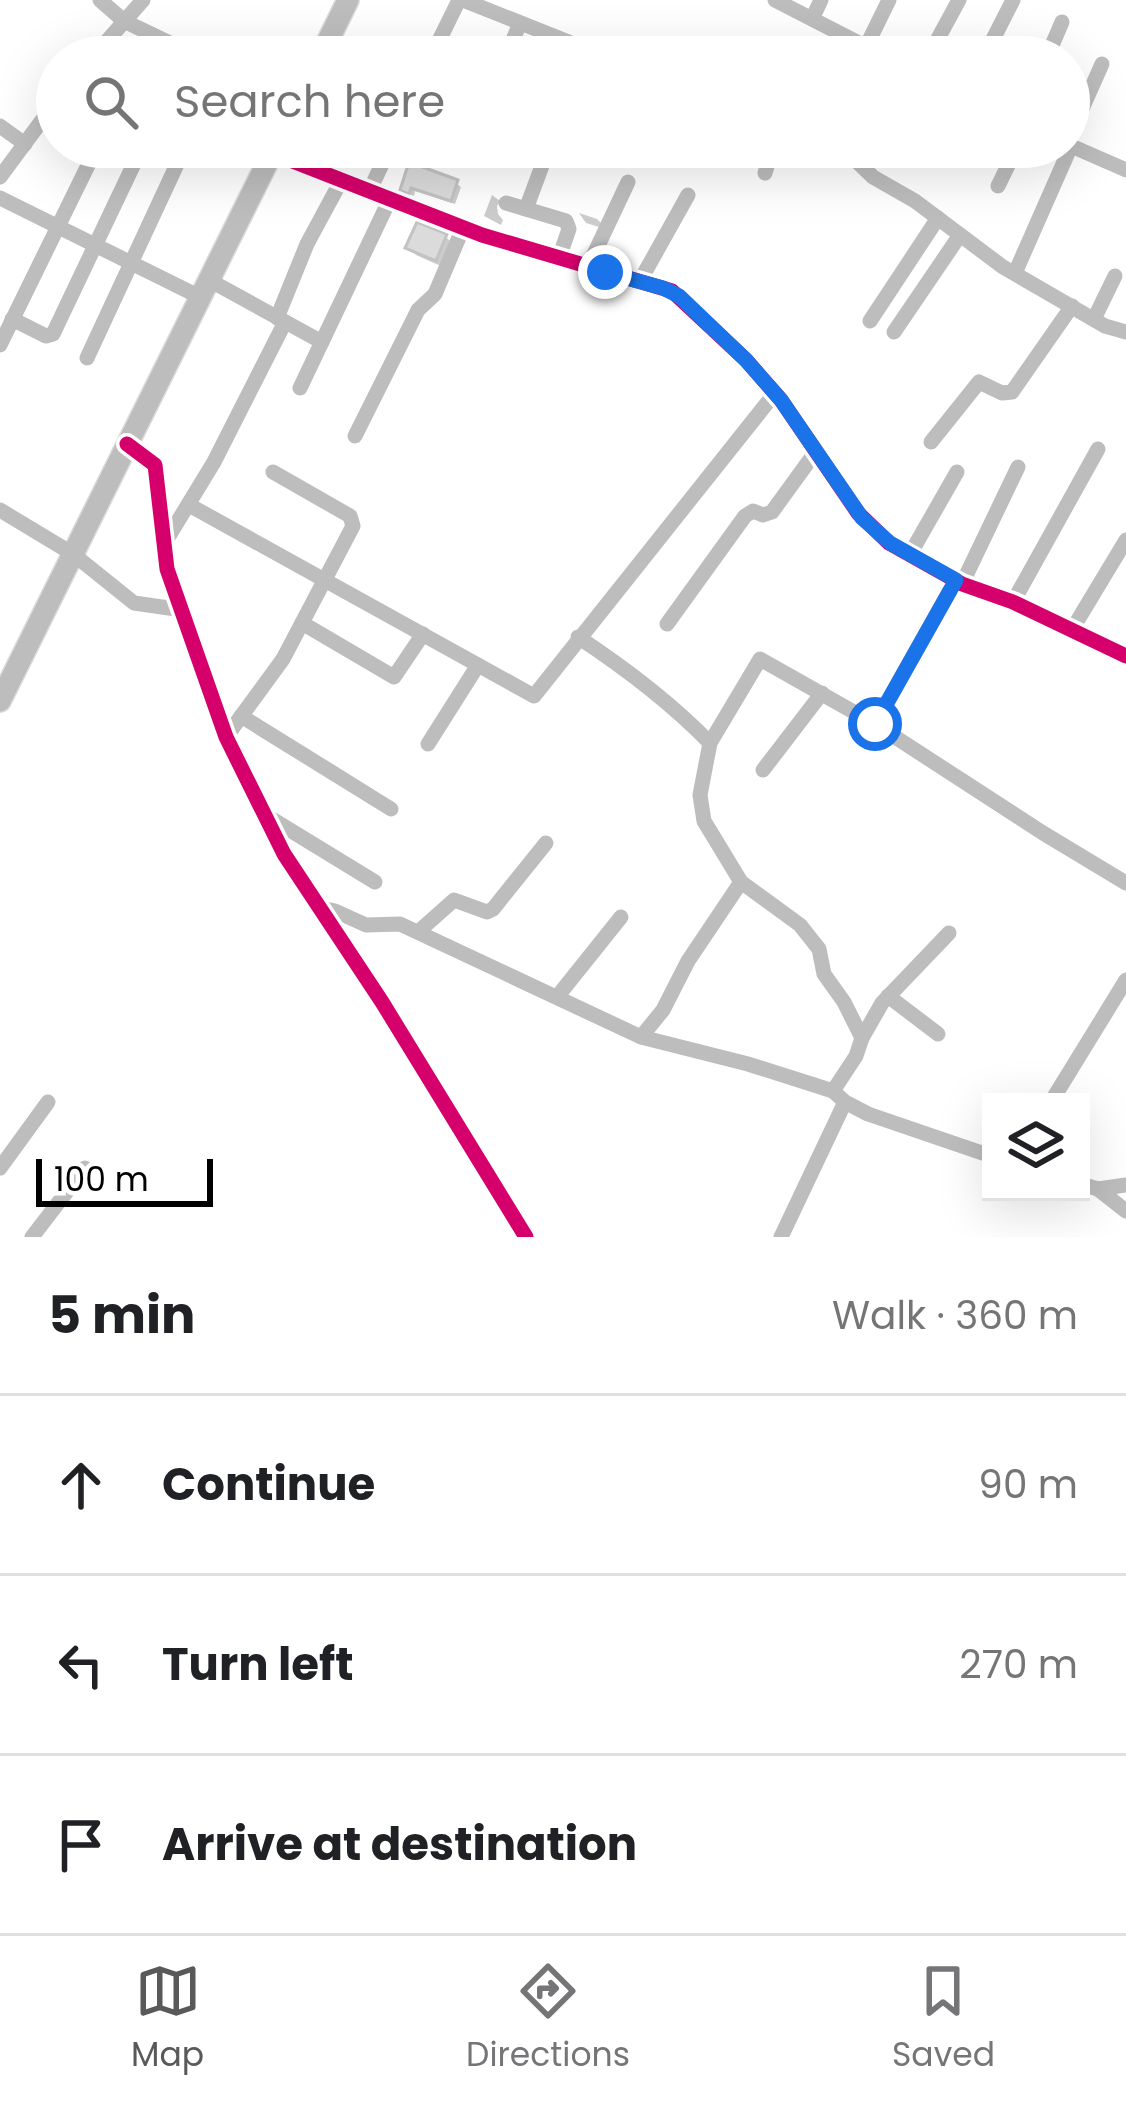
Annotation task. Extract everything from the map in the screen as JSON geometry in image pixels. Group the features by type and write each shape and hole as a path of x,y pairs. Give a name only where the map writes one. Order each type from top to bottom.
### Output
{"highway":[{"path":"330,36 348,0"},
{"path":"0,701 264,168"}],"street":[{"path":"100,0 124,21 153,35"},
{"path":"111,36 143,0"},
{"path":"442,36 461,0 553,36"},
{"path":"775,0 840,36"},
{"path":"812,19 821,0"},
{"path":"871,36 889,0"},
{"path":"939,36 959,0"},
{"path":"995,36 1013,0"},
{"path":"1056,36 1062,22"},
{"path":"515,36 520,23"},
{"path":"1090,94 1102,64"},
{"path":"0,126 26,144"},
{"path":"0,177 36,130"},
{"path":"1090,151 1124,165"},
{"path":"0,345 88,168"},
{"path":"12,320 50,337 132,168"},
{"path":"87,358 175,168"},
{"path":"312,168 464,228 679,296 775,393 862,518 890,543 958,582 1073,628 1126,656"},
{"path":"369,193 380,168"},
{"path":"526,208 541,168"},
{"path":"765,173 767,168"},
{"path":"864,168 1003,267 1105,326 1126,332"},
{"path":"998,186 1007,168"},
{"path":"1016,273 1060,168"},
{"path":"164,544 189,505 281,320 307,244 341,181"},
{"path":"587,267 628,182"},
{"path":"640,281 688,195"},
{"path":"0,198 130,264 204,288 322,342"},
{"path":"300,388 389,201"},
{"path":"506,203 569,224 559,258"},
{"path":"870,321 938,218"},
{"path":"356,436 418,310 435,294 464,228"},
{"path":"894,332 960,235"},
{"path":"1094,319 1115,276"},
{"path":"931,442 979,382 1002,393 1012,392 1072,306"},
{"path":"189,505 534,696 775,393"},
{"path":"128,444 155,465 167,569 226,737 264,815 526,1237"},
{"path":"1013,602 1098,449"},
{"path":"668,624 745,516 753,511 772,512 817,450"},
{"path":"875,724 1018,467"},
{"path":"226,737 283,659 353,521 273,472"},
{"path":"909,556 957,472"},
{"path":"0,510 73,554 134,603 183,610"},
{"path":"1073,628 1126,540"},
{"path":"302,622 394,677 423,634"},
{"path":"578,637 614,660 710,743"},
{"path":"862,1038 824,974 819,950 800,925 741,882 704,821 700,795 710,743 760,659 875,724 1126,883"},
{"path":"428,744 478,665"},
{"path":"763,770 822,693"},
{"path":"241,716 391,809"},
{"path":"264,815 375,882"},
{"path":"418,932 454,900 482,911 493,909 546,844"},
{"path":"641,1037 663,1010 688,961 741,882"},
{"path":"320,908 366,926 400,924 641,1037 748,1064 839,1096 868,1114 982,1153"},
{"path":"557,997 621,916"},
{"path":"781,1237 862,1038 888,996 949,933"},
{"path":"1057,1093 1126,980"},
{"path":"888,996 938,1034"},
{"path":"0,1168 48,1102"},
{"path":"32,1237 85,1168"},
{"path":"1090,1186 1126,1185"},
{"path":"1090,1187 1126,1211"}],"building":[{"path":"407,168 425,168 458,180 451,201 411,188 409,194 400,190"},
{"path":"417,222 447,234 436,261 405,248"}],"cycle path":[{"path":"310,168 482,235 672,291 781,400 858,513 889,543 962,584 1013,602 1126,656"},
{"path":"127,444 155,465 167,569 226,737 284,854 382,1002 526,1237"}],"route":[{"path":"605,272 679,296 781,400 862,518 909,556 956,580 875,724"}]}
